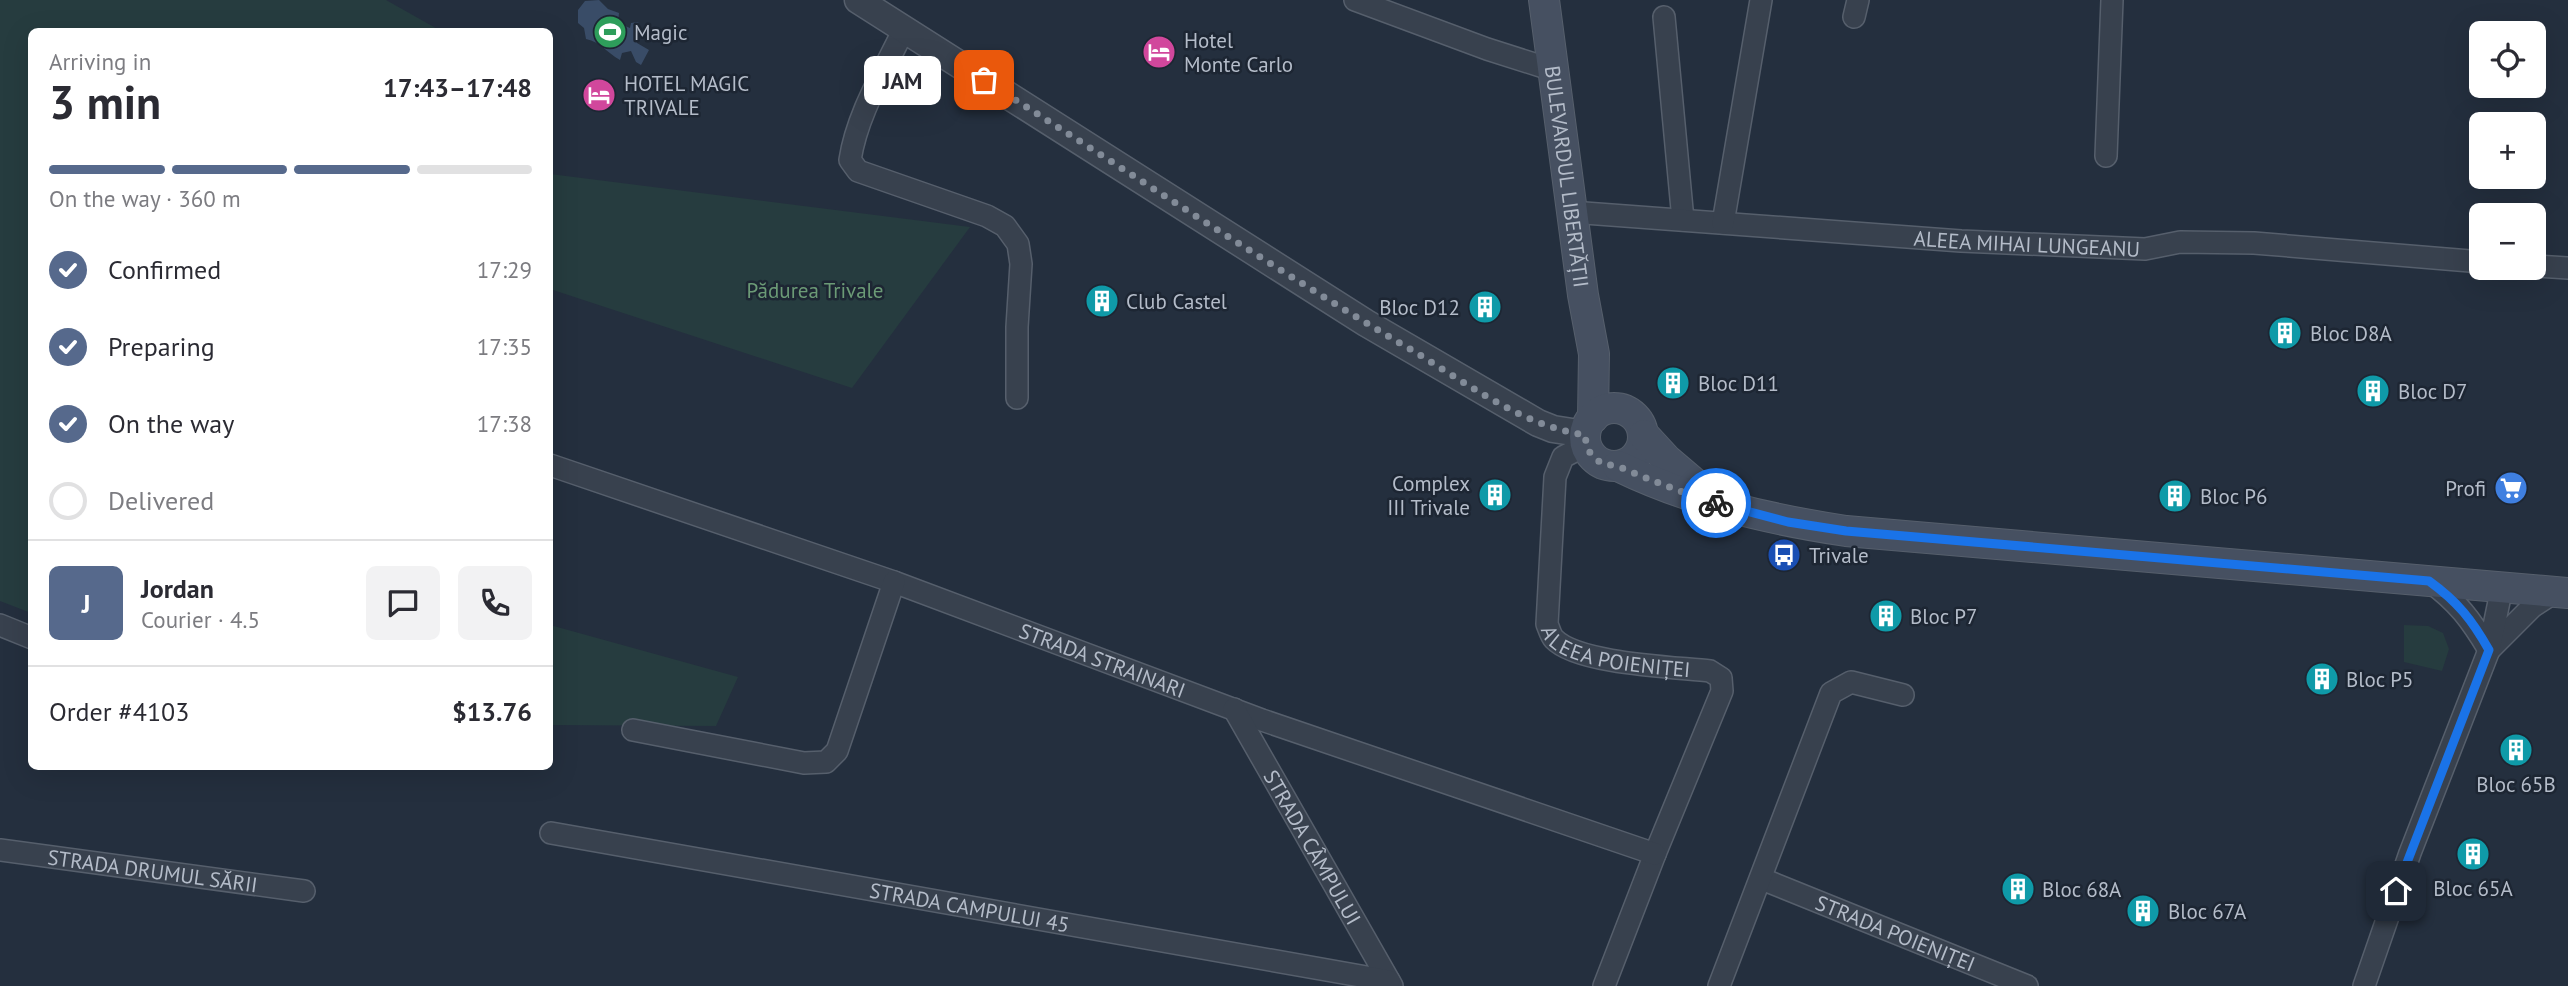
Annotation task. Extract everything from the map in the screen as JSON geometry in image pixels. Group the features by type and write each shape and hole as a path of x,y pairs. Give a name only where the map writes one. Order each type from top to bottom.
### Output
{"main road":[{"name":"BULEVARDUL LIBERTĂȚII","path":"1544,0 1571,212 1594,354 1588,432"},
{"name":"BULEVARDUL LIBERTĂȚII","path":"1594,354 1607,381 1635,423 1689,480 1720,504"},
{"path":"1608,409 1635,423 1640,452 1634,459 1618,466 1607,466 1591,454 1588,432 1608,409"},
{"name":"BULEVARDUL LIBERTĂȚII","path":"1618,466 1676,491 1720,504 1788,522 1846,531 2561,593"}],"street":[{"path":"858,0 1390,337 1538,423 1553,429 1588,432"},
{"path":"1355,0 1487,49 1553,70"},
{"path":"1723,223 1761,0"},
{"path":"2106,156 2112,0"},
{"path":"1664,17 1682,220"},
{"path":"904,29 863,116 853,142 850,160 858,171 987,215 1004,226 1018,244 1021,264 1017,398"},
{"name":"ALEEA MIHAI LUNGEANU","path":"1571,212 1961,241 2145,249 2180,242 2255,243 2469,261"},
{"path":"2546,267 2568,268"},
{"name":"ALEEA POIENIȚEI","path":"1588,432 1563,457 1554,485 1547,624 1553,639 1574,652 1608,659 1710,671 1721,678 1722,691 1604,986"},
{"name":"STRADA STRAINARI","path":"553,466 894,582 1433,780 1655,854"},
{"path":"2429,581 2450,596 2471,618 2489,650"},
{"path":"633,730 804,763 826,762 838,751 894,582"},
{"path":"2364,986 2406,864 2489,650 2502,587"},
{"path":"2489,650 2515,622 2561,593"},
{"path":"0,625 28,636"},
{"path":"1719,986 1831,693 1851,682 1903,695"},
{"name":"STRADA CÂMPULUI","path":"1234,709 1391,984"},
{"name":"STRADA CAMPULUI 45","path":"551,833 1391,984"},
{"name":"STRADA DRUMUL SĂRII","path":"0,850 304,891"},
{"name":"STRADA POIENIȚEI","path":"1762,879 2027,986"}],"green space":[{"path":"0,0 386,0 436,28 28,28 28,612 0,601"},
{"name":"Pădurea Trivale","path":"553,174 970,227 852,388 553,290"},
{"path":"2404,625 2428,626 2443,633 2449,649 2442,671 2404,662"},
{"path":"553,626 738,677 716,726 553,725"}],"water":[{"name":"Magic","path":"599,0 608,9 619,13 618,23 630,28 631,23 638,22 640,26 634,30 638,33 637,43 649,50 641,65 636,62 631,51 622,53 620,60 600,45 586,39 584,28 578,23 578,10 585,1"}],"way so far":[{"path":"984,80 1366,323 1538,423 1553,429 1585,435 1586,445 1598,461 1607,466 1618,466 1676,491 1716,503"}],"place":[{"name":"Magic","path":"610,32"},
{"name":"Hotel Monte Carlo","path":"1159,52"},
{"name":"JAM","path":"984,80"},
{"name":"HOTEL MAGIC TRIVALE","path":"599,95"},
{"name":"Club Castel","path":"1102,301"},
{"name":"Bloc D12","path":"1485,307"},
{"name":"Bloc D8A","path":"2285,333"},
{"name":"Bloc D11","path":"1673,383"},
{"name":"Bloc D7","path":"2373,391"},
{"name":"Profi","path":"2511,488"},
{"name":"Complex III Trivale","path":"1495,495"},
{"name":"Bloc P6","path":"2175,496"},
{"name":"Trivale","path":"1784,555"},
{"name":"Bloc P7","path":"1886,616"},
{"name":"Bloc P5","path":"2322,679"},
{"name":"Bloc 65B","path":"2516,750"},
{"name":"Bloc 65A","path":"2473,854"},
{"name":"Bloc 68A","path":"2018,889"},
{"name":"Bloc 67A","path":"2143,911"}],"route":[{"path":"1716,503 1788,522 1846,531 2429,581 2450,596 2471,618 2489,650 2396,891"}]}
